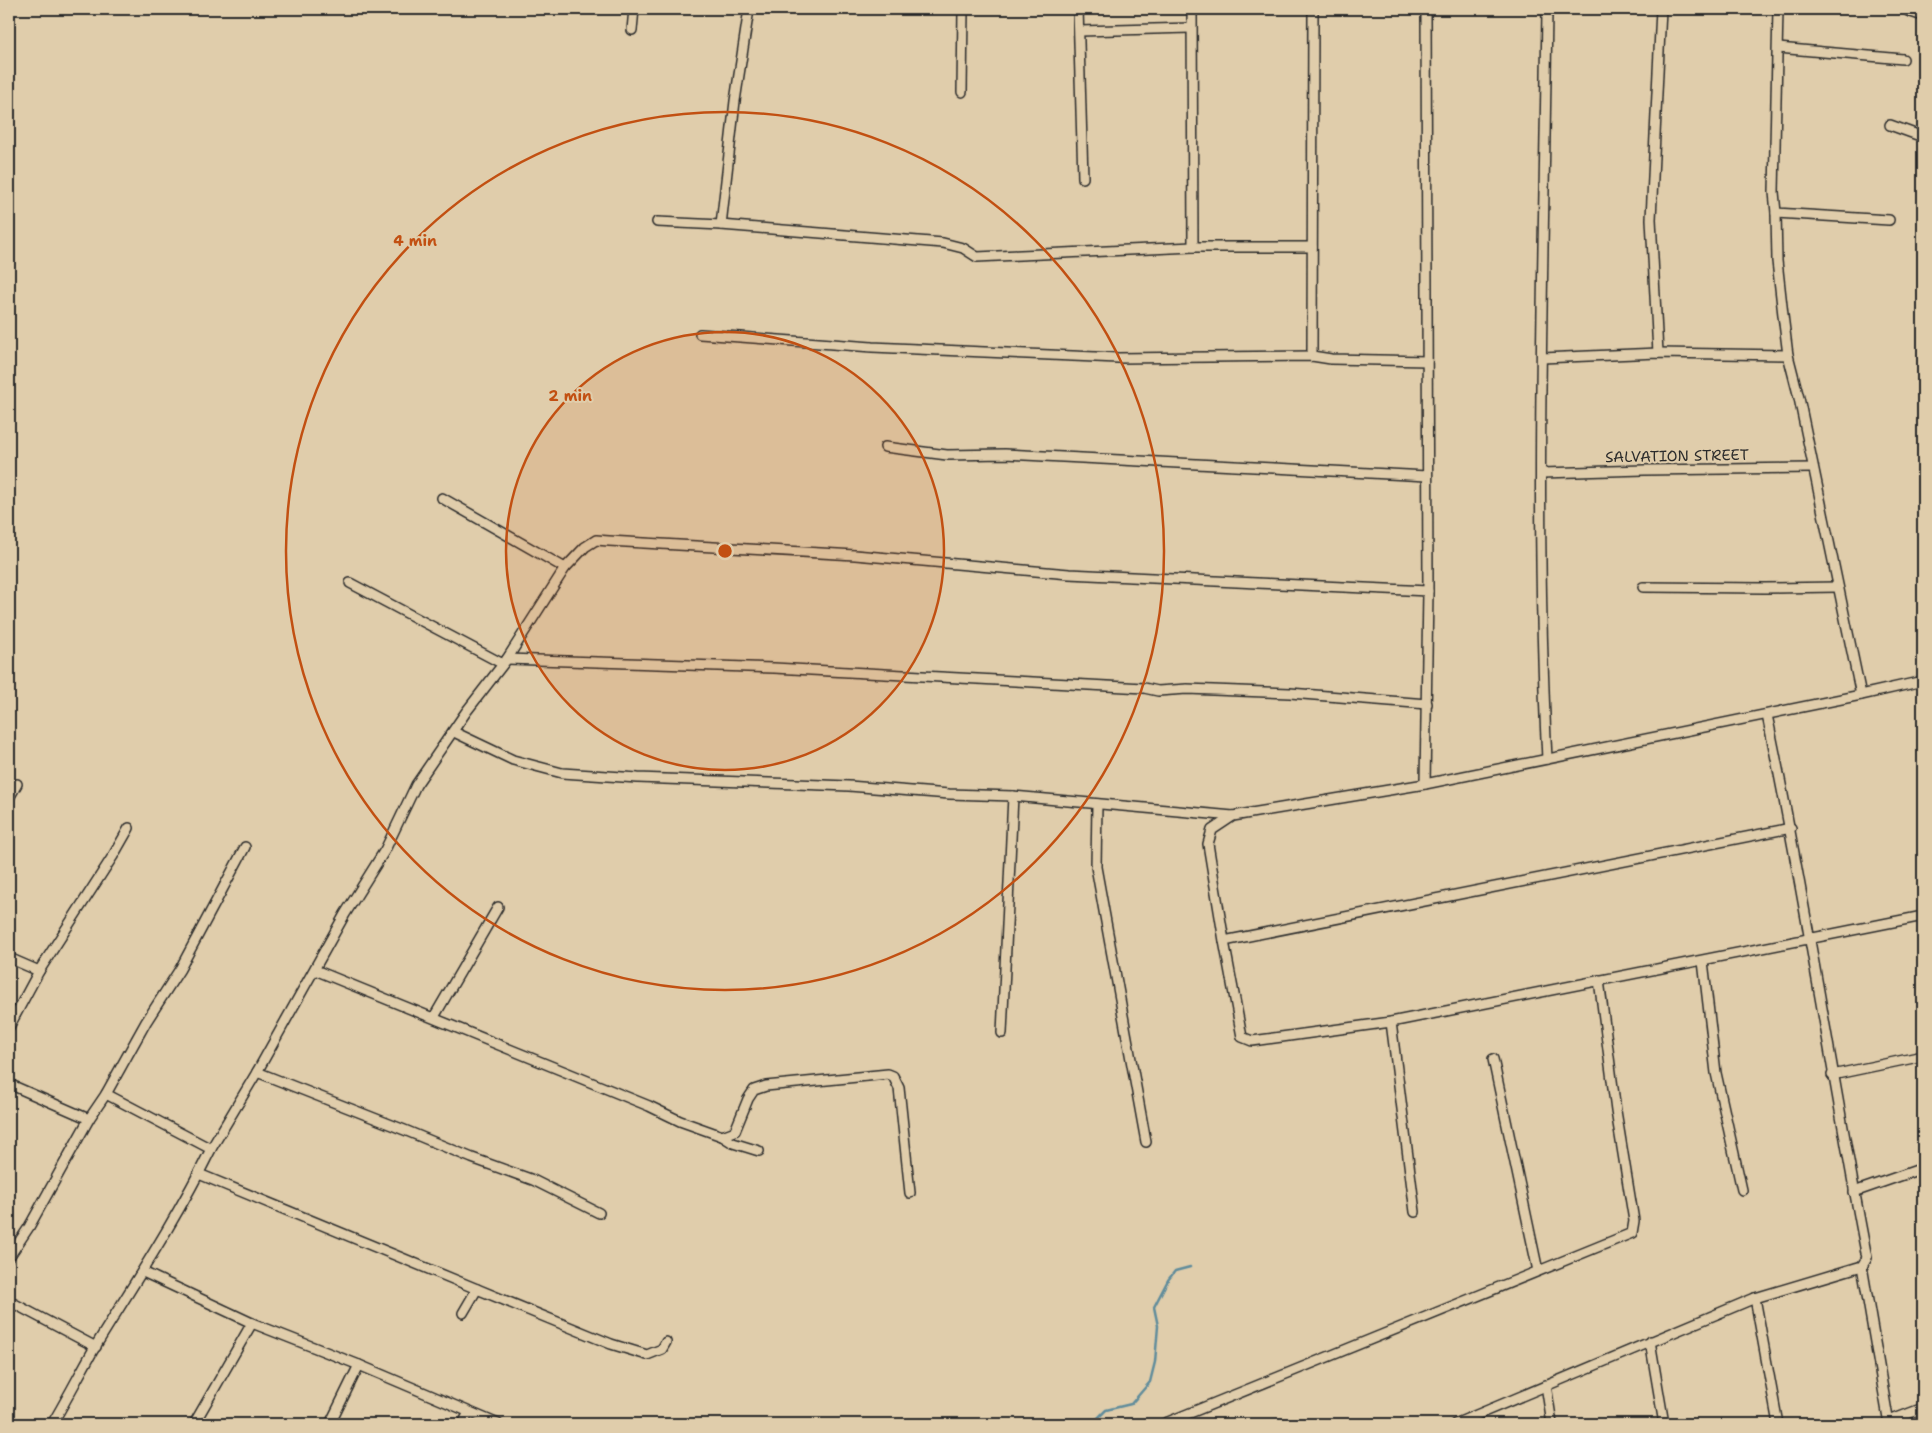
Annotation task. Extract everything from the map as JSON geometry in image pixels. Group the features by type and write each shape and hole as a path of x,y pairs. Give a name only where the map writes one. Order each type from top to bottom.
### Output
{"street":[{"path":"632,30 634,9"},
{"path":"721,225 735,101 749,9"},
{"path":"962,92 963,9"},
{"path":"1078,9 1083,178"},
{"path":"1192,9 1193,247"},
{"path":"1312,356 1313,9"},
{"path":"1425,784 1428,591 1426,9"},
{"path":"1547,9 1542,358 1542,663 1547,758"},
{"path":"1658,353 1651,219 1660,9"},
{"path":"1778,9 1774,192 1777,261 1788,354 1799,398 1861,695"},
{"path":"1908,11 1923,16"},
{"path":"1080,31 1191,28"},
{"path":"1778,48 1903,59"},
{"path":"1890,126 1923,137"},
{"path":"1776,213 1889,220"},
{"path":"657,222 721,225 943,243 963,248 977,257 1193,247 1312,247"},
{"path":"700,334 872,348 1118,358 1312,356 1331,359 1427,361"},
{"path":"1542,358 1658,353 1788,354"},
{"path":"885,447 946,455 1005,454 1427,476"},
{"name":"SALVATION STREET","path":"1542,473 1813,468"},
{"path":"442,498 565,568"},
{"path":"52,1424 96,1347 143,1272 345,914 385,850 416,785 505,661 565,568 585,547 596,540 856,555 1069,574 1428,591"},
{"path":"350,584 505,661 774,668 1144,688 1158,691 1188,689 1272,692 1427,704"},
{"path":"1642,587 1838,587"},
{"path":"454,732 513,760 562,773 638,778 849,786 949,794 1013,796 1233,816 1425,784 1767,715 1923,681"},
{"path":"1455,1424 1755,1298 1862,1266 1867,1258 1832,1075 1791,828 1767,715"},
{"path":"9,798 17,784"},
{"path":"1002,1033 1013,796"},
{"path":"1097,804 1096,868 1146,1142"},
{"path":"1233,816 1212,830 1208,844 1242,1036 1252,1041 1391,1022 1923,916"},
{"path":"9,1027 39,971 129,828"},
{"path":"1224,941 1791,828"},
{"path":"9,1257 29,1227 146,1022 180,969 245,847"},
{"path":"434,1017 498,907"},
{"path":"9,958 39,971"},
{"path":"1703,961 1716,1073 1742,1190"},
{"path":"315,970 434,1017 649,1106 680,1121 722,1136 733,1143 759,1151"},
{"path":"1163,1424 1632,1233 1634,1227 1599,980"},
{"path":"1391,1022 1415,1212"},
{"path":"1832,1075 1923,1056"},
{"path":"1493,1059 1538,1272"},
{"path":"257,1072 472,1158 533,1180 599,1213"},
{"path":"722,1136 735,1131 748,1099 754,1090 766,1086 888,1074 893,1076 899,1088 910,1193"},
{"path":"9,1084 89,1119"},
{"path":"106,1094 211,1149"},
{"path":"1854,1192 1923,1168"},
{"path":"199,1174 611,1344 646,1355 662,1349 666,1342"},
{"path":"1862,1266 1889,1422 1923,1408"},
{"path":"143,1272 252,1322 498,1424"},
{"path":"463,1313 477,1289"},
{"path":"1755,1298 1778,1424"},
{"path":"9,1301 96,1347"},
{"path":"194,1424 252,1322"},
{"path":"1650,1341 1664,1424"},
{"path":"330,1424 359,1365"},
{"path":"1546,1385 1552,1424"},
{"path":"463,1424 470,1412"}],"waterway":[{"path":"1092,1424 1106,1410 1131,1404 1150,1382 1155,1362 1158,1326 1154,1307 1168,1280 1175,1271 1190,1267"}]}
